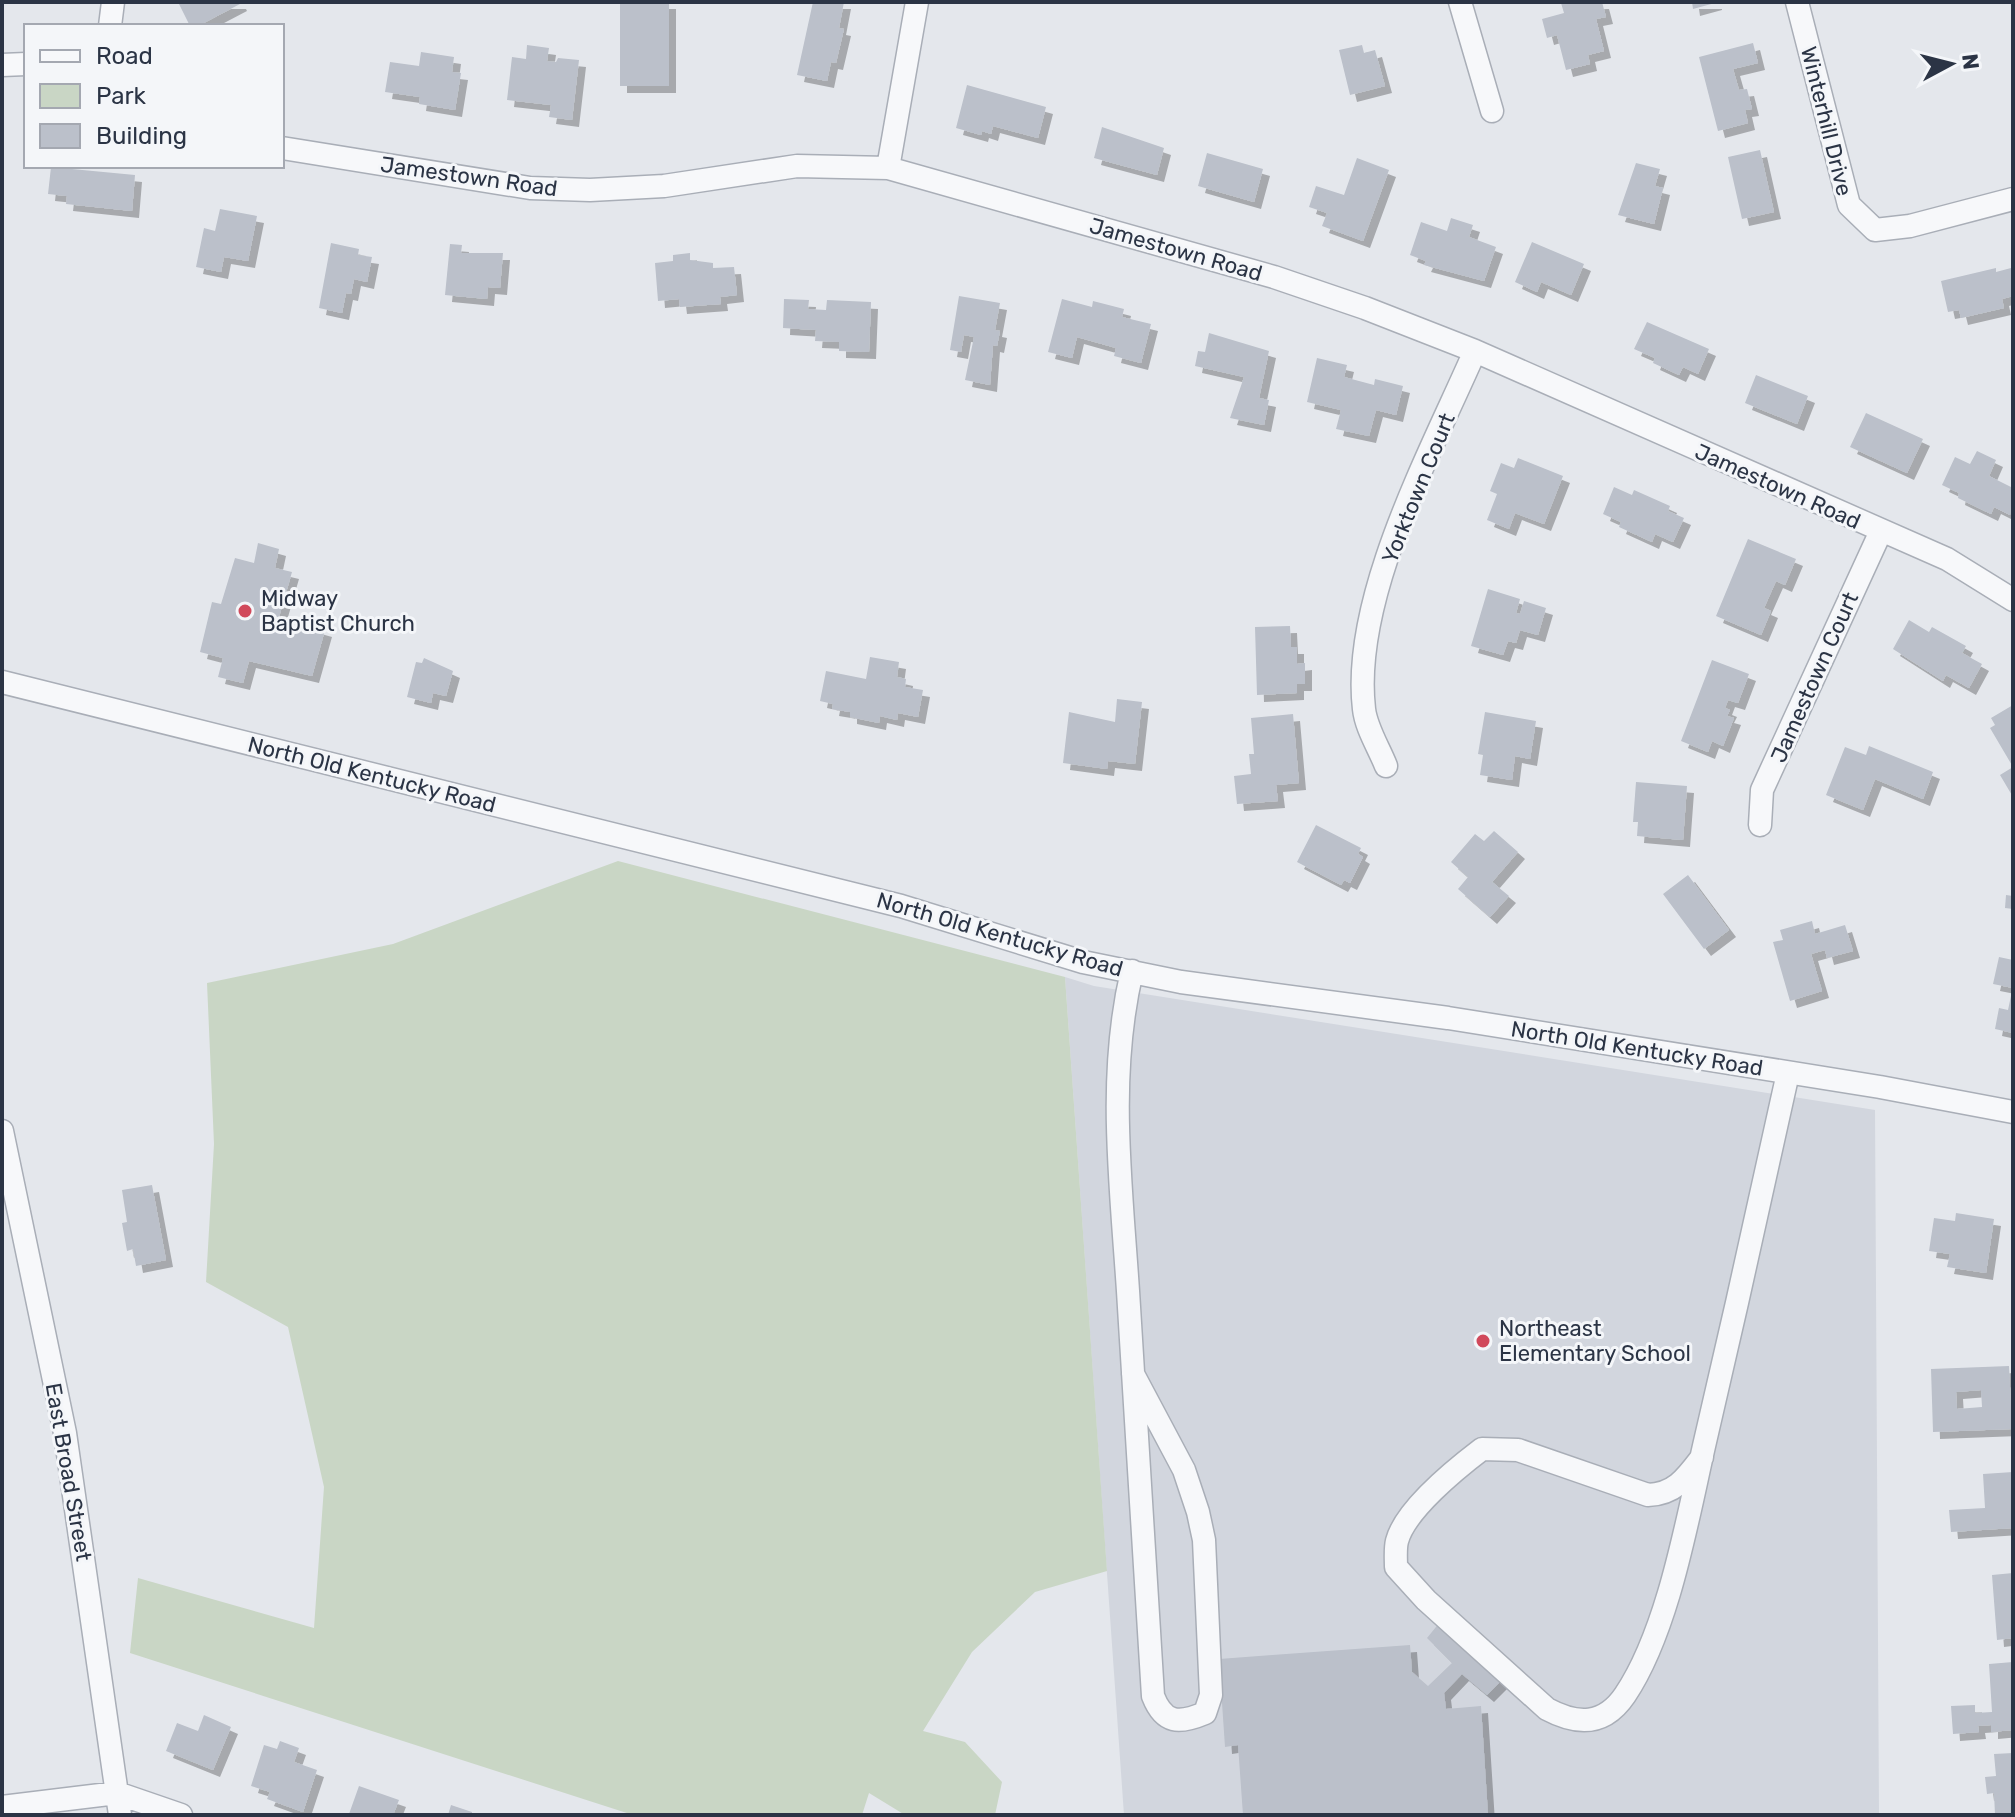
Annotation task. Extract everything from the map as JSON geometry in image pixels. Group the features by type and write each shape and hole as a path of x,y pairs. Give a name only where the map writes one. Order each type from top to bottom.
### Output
{"street":[{"path":"110,24 113,2"},
{"path":"888,168 917,2"},
{"path":"1460,2 1492,111"},
{"name":"Winterhill Drive","path":"1797,2 1849,205 1875,230 1910,226 2013,199"},
{"path":"2,65 24,64"},
{"name":"Jamestown Road","path":"284,148 530,188 590,190 664,186 797,166 888,168 1274,277 1365,308 1475,351 1947,559 2013,600"},
{"name":"Yorktown Court","path":"1386,766 1364,712 1363,656 1396,532 1475,351"},
{"name":"Jamestown Court","path":"1760,825 1762,790 1881,531"},
{"name":"North Old Kentucky Road","path":"2,682 901,906 1083,962 1788,1073 2013,1112"},
{"path":"1132,971 1123,1010 1117,1112 1133,1374 1153,1696 1159,1712 1172,1721 1186,1721 1205,1713 1211,1695 1204,1540 1184,1470 1133,1374"},
{"path":"1702,1457 1682,1482 1666,1494 1648,1495 1518,1450 1482,1449 1437,1486 1412,1517 1397,1540 1396,1567 1426,1600 1547,1709 1570,1722 1597,1720 1625,1696 1656,1629 1702,1457 1788,1073"},
{"name":"East Broad Street","path":"2,1131 65,1433 118,1804"},
{"path":"2,1807 118,1804 181,1815"}],"shaded area":[{"name":"Northeast Elementary School","path":"1065,977 1094,986 1875,1110 1879,1815 1124,1815"}],"green space":[{"path":"618,861 1065,977 1107,1571 1035,1592 972,1652 923,1731 965,1742 1002,1782 995,1815 905,1815 869,1793 862,1815 633,1815 130,1653 138,1578 314,1628 324,1487 288,1327 206,1282 214,1144 207,983 393,944"}],"building":[{"path":"178,2 240,4 202,24 189,24"},
{"path":"620,2 669,2 669,86 620,86"},
{"path":"813,2 844,2 839,28 844,29 836,63 831,62 827,81 797,75"},
{"path":"1602,2 1606,17 1596,19 1604,51 1588,55 1590,64 1566,70 1557,35 1547,38 1542,19 1564,13 1561,3"},
{"path":"1692,2 1715,2 1715,3 1693,9"},
{"path":"1753,43 1758,63 1733,69 1739,90 1747,89 1752,109 1745,110 1748,123 1718,131 1699,57"},
{"path":"527,45 549,48 547,61 556,62 558,58 579,60 572,120 549,117 551,105 507,100 512,57 526,59"},
{"path":"1362,45 1364,53 1375,50 1385,86 1350,95 1339,50"},
{"path":"421,52 454,57 452,72 461,73 455,110 419,104 420,97 385,92 390,62 419,66"},
{"path":"967,85 1046,107 1038,138 993,126 991,134 982,131 981,135 956,128"},
{"path":"1102,127 1164,148 1157,175 1094,158"},
{"path":"1760,150 1774,212 1742,219 1728,157"},
{"path":"1207,153 1263,169 1254,202 1198,186"},
{"path":"1357,158 1389,170 1363,241 1322,226 1327,213 1309,207 1316,186 1344,195"},
{"path":"1636,163 1660,169 1655,186 1663,188 1654,224 1618,215"},
{"path":"51,168 135,175 132,211 66,204 67,196 48,194"},
{"path":"220,209 257,216 248,261 224,257 221,272 196,267 204,228 215,231"},
{"path":"1451,218 1473,225 1469,237 1496,247 1484,281 1424,265 1426,261 1410,255 1421,222 1447,231"},
{"path":"1532,242 1584,264 1571,295 1541,282 1537,292 1515,282"},
{"path":"331,243 359,249 358,255 372,257 367,282 354,279 351,294 346,293 342,313 319,308"},
{"path":"450,244 462,245 461,253 503,253 500,288 488,287 487,299 445,295"},
{"path":"690,253 690,260 713,263 713,268 734,267 737,295 720,297 721,304 680,307 679,299 658,301 655,263 673,261 673,255"},
{"path":"1996,268 1996,272 2011,268 2013,277 2013,296 2002,299 2004,308 1961,318 1959,310 1948,312 1941,281"},
{"path":"959,296 1000,303 995,330 1000,331 997,346 993,345 990,385 965,380 974,337 964,335 961,352 950,350"},
{"path":"784,299 809,300 808,309 826,310 827,300 871,302 869,352 839,351 839,342 815,341 816,330 783,328"},
{"path":"1062,299 1092,307 1093,301 1124,309 1122,317 1151,324 1141,363 1114,356 1116,348 1077,337 1072,358 1048,352"},
{"path":"1647,322 1709,349 1698,374 1683,367 1679,375 1653,363 1655,358 1634,349"},
{"path":"1209,333 1269,351 1259,398 1269,400 1264,425 1230,418 1244,377 1195,366 1198,351 1205,352"},
{"path":"1317,358 1347,365 1344,377 1374,385 1375,379 1403,386 1396,415 1376,410 1369,436 1336,429 1341,410 1307,402"},
{"path":"1756,375 1808,396 1797,424 1745,403"},
{"path":"1866,413 1923,439 1907,473 1850,447"},
{"path":"1977,451 1996,460 1989,476 2013,488 2010,515 1994,507 1991,514 1958,498 1959,493 1942,485 1955,457 1970,464"},
{"path":"1518,458 1563,476 1544,524 1515,513 1509,529 1487,520 1497,494 1490,491 1501,463 1514,468"},
{"path":"1614,487 1632,495 1634,490 1670,506 1668,511 1684,518 1673,542 1655,534 1652,542 1619,527 1621,522 1603,514"},
{"path":"1748,539 1796,559 1785,585 1776,581 1764,608 1771,611 1761,635 1716,616"},
{"name":"Midway Baptist Church","path":"258,543 279,549 275,568 292,572 279,617 325,630 312,676 249,661 243,683 218,677 223,658 200,652 212,602 221,604 235,558 254,563"},
{"path":"1488,589 1520,599 1516,613 1520,614 1524,601 1546,608 1538,635 1520,630 1516,643 1508,641 1503,655 1471,646"},
{"path":"1909,620 1929,632 1932,627 1966,646 1962,653 1982,664 1969,688 1946,675 1943,681 1893,649"},
{"path":"1290,626 1291,647 1297,647 1297,664 1305,663 1305,684 1297,684 1297,693 1257,695 1255,627"},
{"path":"870,657 899,662 897,677 906,679 905,687 923,690 918,717 898,713 897,720 880,716 879,723 850,717 850,712 832,709 833,704 820,701 826,671 866,679"},
{"path":"424,658 453,671 446,696 433,693 431,703 407,697 416,662 422,663"},
{"path":"1712,660 1749,674 1738,703 1728,700 1725,708 1730,710 1727,716 1734,718 1723,746 1712,741 1708,752 1681,741"},
{"path":"1117,699 1142,702 1135,764 1108,761 1107,769 1063,763 1069,712 1115,722"},
{"path":"2013,705 2013,767 1990,728 1995,725 1991,718"},
{"path":"1485,712 1536,721 1530,759 1515,756 1512,780 1480,775 1483,755 1478,754"},
{"path":"1293,714 1299,783 1276,785 1278,801 1237,804 1234,776 1251,774 1249,754 1254,754 1251,718"},
{"path":"1869,746 1933,772 1923,799 1875,779 1863,810 1826,795 1845,747 1866,755"},
{"path":"2013,767 2013,797 2000,775"},
{"path":"1636,782 1687,786 1683,840 1637,836 1638,822 1633,822"},
{"path":"1316,825 1361,848 1358,854 1363,857 1350,883 1344,880 1341,885 1297,862"},
{"path":"1494,831 1518,852 1492,882 1509,896 1490,917 1458,889 1468,877 1451,862 1475,834 1484,841"},
{"path":"1688,875 1729,930 1704,949 1663,894"},
{"path":"2006,895 2013,896 2013,909 2005,908"},
{"path":"1812,921 1815,934 1845,925 1853,951 1827,958 1825,950 1811,954 1822,991 1790,1001 1773,942 1783,940 1780,930"},
{"path":"1999,957 2013,960 2013,988 1993,984"},
{"path":"2012,991 2013,1033 1995,1029 1999,1008 2008,1010"},
{"path":"152,1185 166,1260 136,1266 133,1249 127,1251 122,1223 127,1222 122,1190"},
{"path":"1956,1213 1994,1219 1986,1273 1947,1267 1950,1254 1929,1251 1934,1218 1955,1221"},
{"path":"2009,1366 2012,1429 1933,1432 1931,1369","holes":["1981,1390 1982,1407 1957,1409 1956,1392"]},
{"path":"2013,1472 2013,1528 1951,1532 1949,1510 1985,1508 1983,1474"},
{"path":"2013,1573 2013,1638 1997,1640 1992,1575"},
{"path":"1440,1622 1502,1680 1487,1695 1462,1674 1444,1693 1446,1709 1481,1706 1488,1815 1243,1815 1238,1745 1225,1747 1219,1659 1410,1645 1412,1672 1428,1686 1452,1663 1427,1638"},
{"path":"2013,1662 2013,1730 1991,1732 1991,1725 1978,1726 1979,1732 1953,1734 1951,1706 1975,1705 1975,1713 1992,1712 1989,1664"},
{"path":"204,1715 231,1727 213,1770 166,1751 177,1723 198,1731"},
{"path":"280,1741 299,1748 294,1762 317,1770 303,1812 267,1799 270,1792 251,1786 264,1745 277,1749"},
{"path":"2013,1753 2013,1815 1995,1815 1994,1793 1987,1794 1985,1777 1996,1776 1994,1754"},
{"path":"359,1786 399,1800 393,1815 349,1814"},
{"path":"451,1805 472,1812 472,1815 448,1815"}],"place":[{"name":"Midway Baptist Church","path":"245,611"},
{"name":"Northeast Elementary School","path":"1483,1341"}]}
